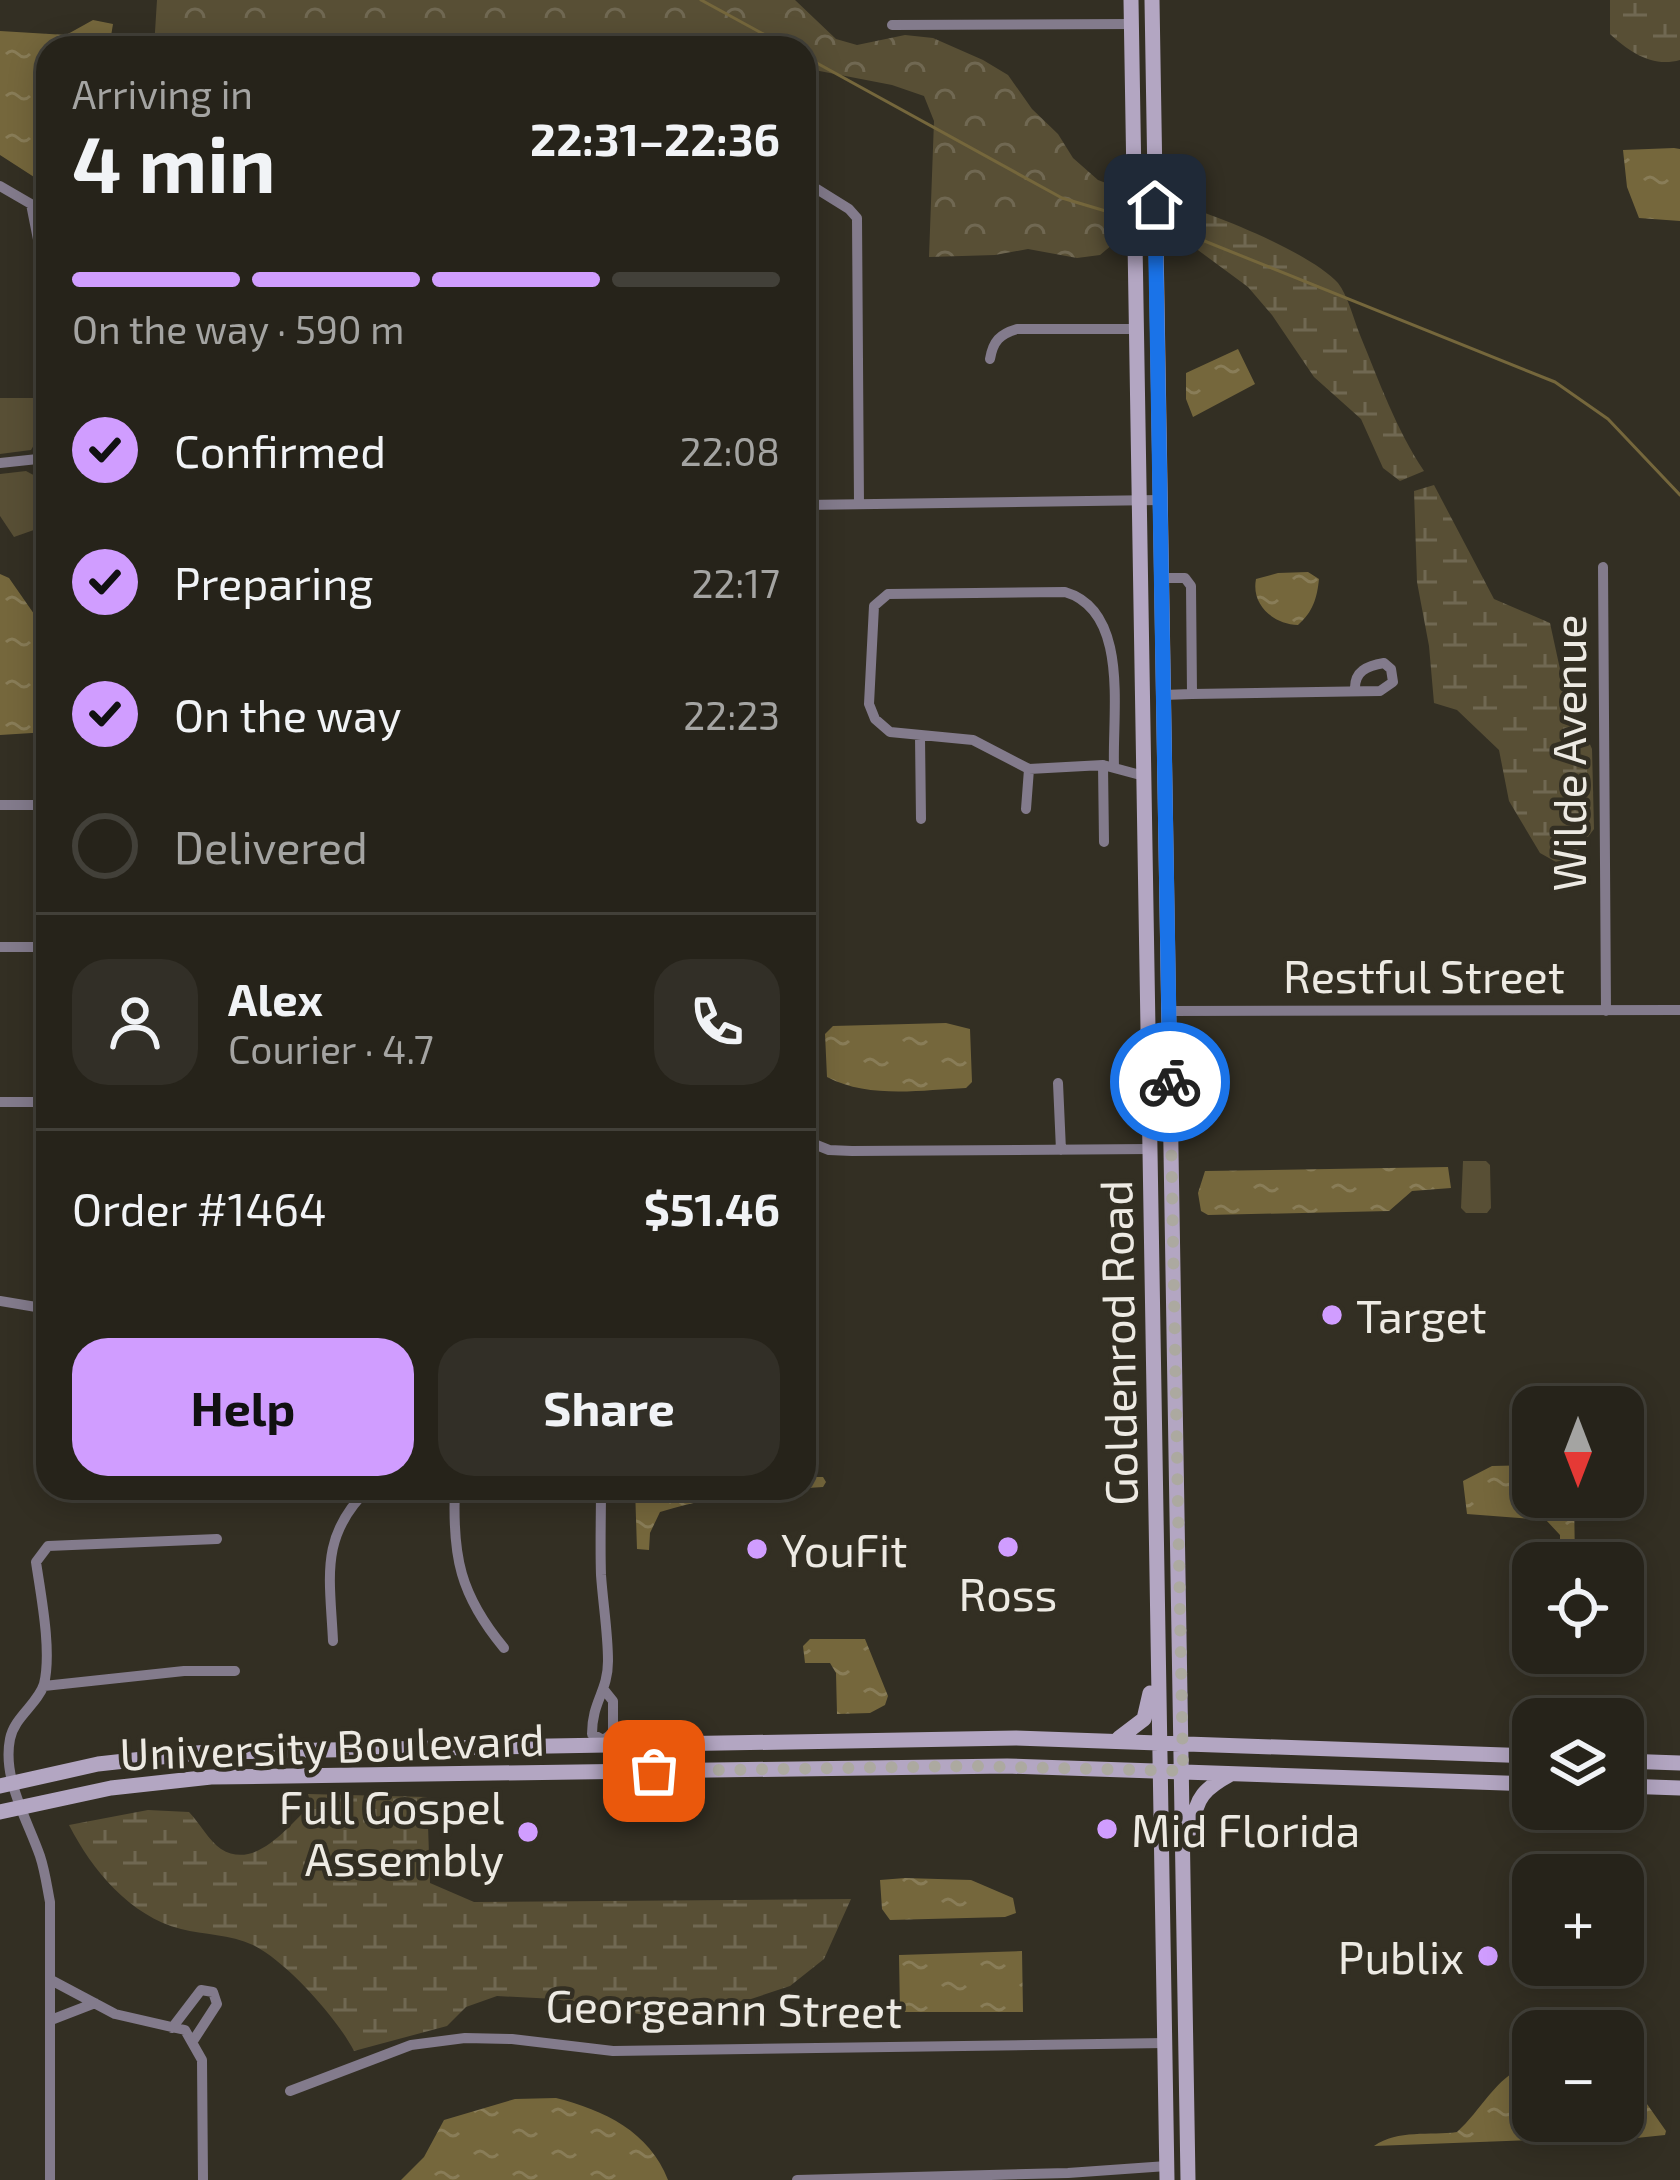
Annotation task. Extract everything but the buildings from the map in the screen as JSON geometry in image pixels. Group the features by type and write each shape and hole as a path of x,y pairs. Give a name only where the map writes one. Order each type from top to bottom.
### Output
{"main road":[{"name":"Goldenrod Road","path":"1131,0 1134,170 1145,206"},
{"path":"1142,0 1142,26 1152,38"},
{"name":"Goldenrod Road","path":"1152,0 1145,206 1146,255 1157,333 1188,2171"},
{"name":"Goldenrod Road","path":"1146,255 1137,329 1159,1770 1171,2176"},
{"path":"1137,329 1148,347 1159,466"},
{"path":"1144,776 1156,791 1158,874 1166,899"},
{"path":"1145,884 1156,917 1157,998 1169,1011"},
{"path":"1150,1150 1160,1166 1163,1246 1174,1278"},
{"path":"1114,1741 1128,1734 1148,1712 1151,1648 1158,1618"},
{"name":"University Boulevard","path":"7,1784 116,1761 206,1752 603,1743 1016,1738 1512,1755"},
{"path":"1483,1782 1500,1764 1512,1760"},
{"path":"1644,1761 1680,1763"},
{"name":"University Boulevard","path":"0,1813 111,1788 211,1777 986,1766 1512,1783"},
{"path":"1185,1968 1195,1884 1195,1806 1202,1793 1234,1772"},
{"path":"1644,1787 1680,1788"},
{"path":"1163,1936 1171,1954 1175,2030 1186,2049"},
{"path":"1165,2043 1179,2066 1181,2146 1188,2171"}],"street":[{"path":"892,25 1131,24"},
{"path":"0,186 36,211"},
{"path":"816,188 857,218 859,504"},
{"path":"31,204 36,229"},
{"path":"990,358 992,345 1004,333 1017,329 1137,329"},
{"path":"0,463 36,460"},
{"path":"816,505 1160,500"},
{"name":"Wilde Avenue","path":"1603,567 1606,1011"},
{"path":"1161,578 1185,578 1191,586 1192,694"},
{"path":"1104,842 1108,766 1113,745 1109,636 1096,610 1065,592 888,594 877,602 872,612 869,709 890,732 973,740 1029,770 1108,766 1144,776"},
{"path":"1163,695 1354,690"},
{"path":"920,737 921,819"},
{"path":"1026,809 1029,770"},
{"path":"0,806 36,805"},
{"path":"0,947 36,947"},
{"name":"Restful Street","path":"1169,1011 1680,1010"},
{"path":"1058,1083 1061,1150"},
{"path":"0,1102 36,1102"},
{"path":"816,1145 852,1151 1150,1150"},
{"path":"0,1301 36,1307"},
{"path":"1154,1386 1175,1387"},
{"path":"333,1641 331,1540 356,1500"},
{"path":"454,1500 458,1566 479,1618 504,1648"},
{"path":"601,1500 608,1664 605,1691 594,1701 592,1734 603,1743 613,1733 614,1701 605,1691"},
{"path":"50,2180 50,1902 42,1861 7,1784 16,1721 44,1686 44,1616 36,1562 48,1546 217,1539"},
{"path":"44,1686 184,1671 235,1671"},
{"path":"51,1980 115,2014 184,2030 202,2060 203,2180"},
{"path":"172,2027 201,1990 213,1992 217,2004 193,2042"},
{"path":"51,2020 95,2003"},
{"name":"Georgeann Street","path":"290,2091 411,2045 465,2038 613,2051 1165,2043"},
{"path":"796,2180 1171,2176"}],"green space":[{"path":"157,0 795,0 836,39 857,45 905,35 933,38 1008,75 1073,158 1098,180 1140,196 1137,224 1100,255 1077,258 1028,249 929,257 934,121 924,96 816,70 816,36 155,36"},
{"path":"1610,0 1680,0 1680,60 1651,60 1617,41 1610,34"},
{"path":"1160,199 1280,245 1338,283 1396,422 1424,471 1400,481 1383,468 1361,419 1314,377 1248,287 1187,242 1158,232"},
{"path":"0,398 36,398 36,442 31,450 0,454"},
{"path":"26,471 36,476 36,529 14,537 0,516 0,474"},
{"path":"1434,485 1494,599 1550,623 1563,683 1592,749 1594,829 1565,867 1540,853 1509,801 1499,750 1457,710 1434,703 1417,582 1414,491"},
{"path":"1463,1161 1490,1165 1491,1208 1487,1213 1466,1213 1461,1208"},
{"path":"308,1794 427,1797 430,1883 474,1902 851,1899 824,1959 790,1986 748,2000 656,2017 555,1999 497,1996 466,2007 447,2026 354,2051 310,1992 266,1953 235,1939 162,1923 129,1902 101,1874 69,1825 148,1810 189,1812 221,1849 247,1854 271,1843 293,1823 311,1805"}],"water":[{"path":"93,20 113,24 111,36 36,36 36,178 0,155 0,31 66,35"},
{"path":"1680,149 1680,221 1639,218 1627,187 1623,150"},
{"path":"1238,349 1255,384 1193,417 1186,399 1186,373"},
{"path":"1308,572 1319,579 1317,592 1311,610 1298,625 1280,621 1260,605 1256,579"},
{"path":"0,574 9,578 36,617 36,733 0,735"},
{"path":"946,1023 970,1029 972,1082 966,1088 878,1091 827,1077 825,1034 833,1026"},
{"path":"1448,1167 1451,1188 1412,1191 1389,1211 1208,1215 1201,1211 1198,1193 1205,1171"},
{"path":"1492,1466 1512,1466 1512,1517 1467,1514 1463,1481"},
{"path":"635,1500 706,1500 660,1512 650,1533 649,1550 637,1549"},
{"path":"1520,1518 1574,1518 1575,1542 1560,1542 1560,1535 1546,1520"},
{"path":"810,1639 865,1639 888,1696 885,1705 870,1713 837,1714 836,1673 830,1663 805,1663 803,1646"},
{"path":"880,1880 971,1880 1013,1898 1016,1913 890,1920 882,1909"},
{"path":"1022,1951 1023,2012 900,2012 899,1955"},
{"path":"1510,2075 1512,2141 1374,2146 1404,2135 1457,2132"},
{"path":"556,2098 591,2109 637,2136 668,2180 401,2180 424,2157 444,2120 515,2099"},
{"path":"1644,2100 1666,2131 1644,2137"}],"waterway":[{"path":"701,0 767,36"},
{"path":"816,63 1062,198 1129,218"},
{"path":"1161,227 1555,382 1608,419 1680,495"}],"way so far":[{"path":"654,1771 973,1766 1183,1771 1170,1082"}],"place":[{"name":"Target","path":"1332,1315"},
{"name":"Ross","path":"1008,1547"},
{"name":"YouFit","path":"757,1549"},
{"name":"Mid Florida","path":"1107,1829"},
{"name":"Full Gospel Assembly","path":"528,1832"},
{"name":"Publix","path":"1488,1956"}],"route":[{"path":"1155,205 1170,1082"}]}
